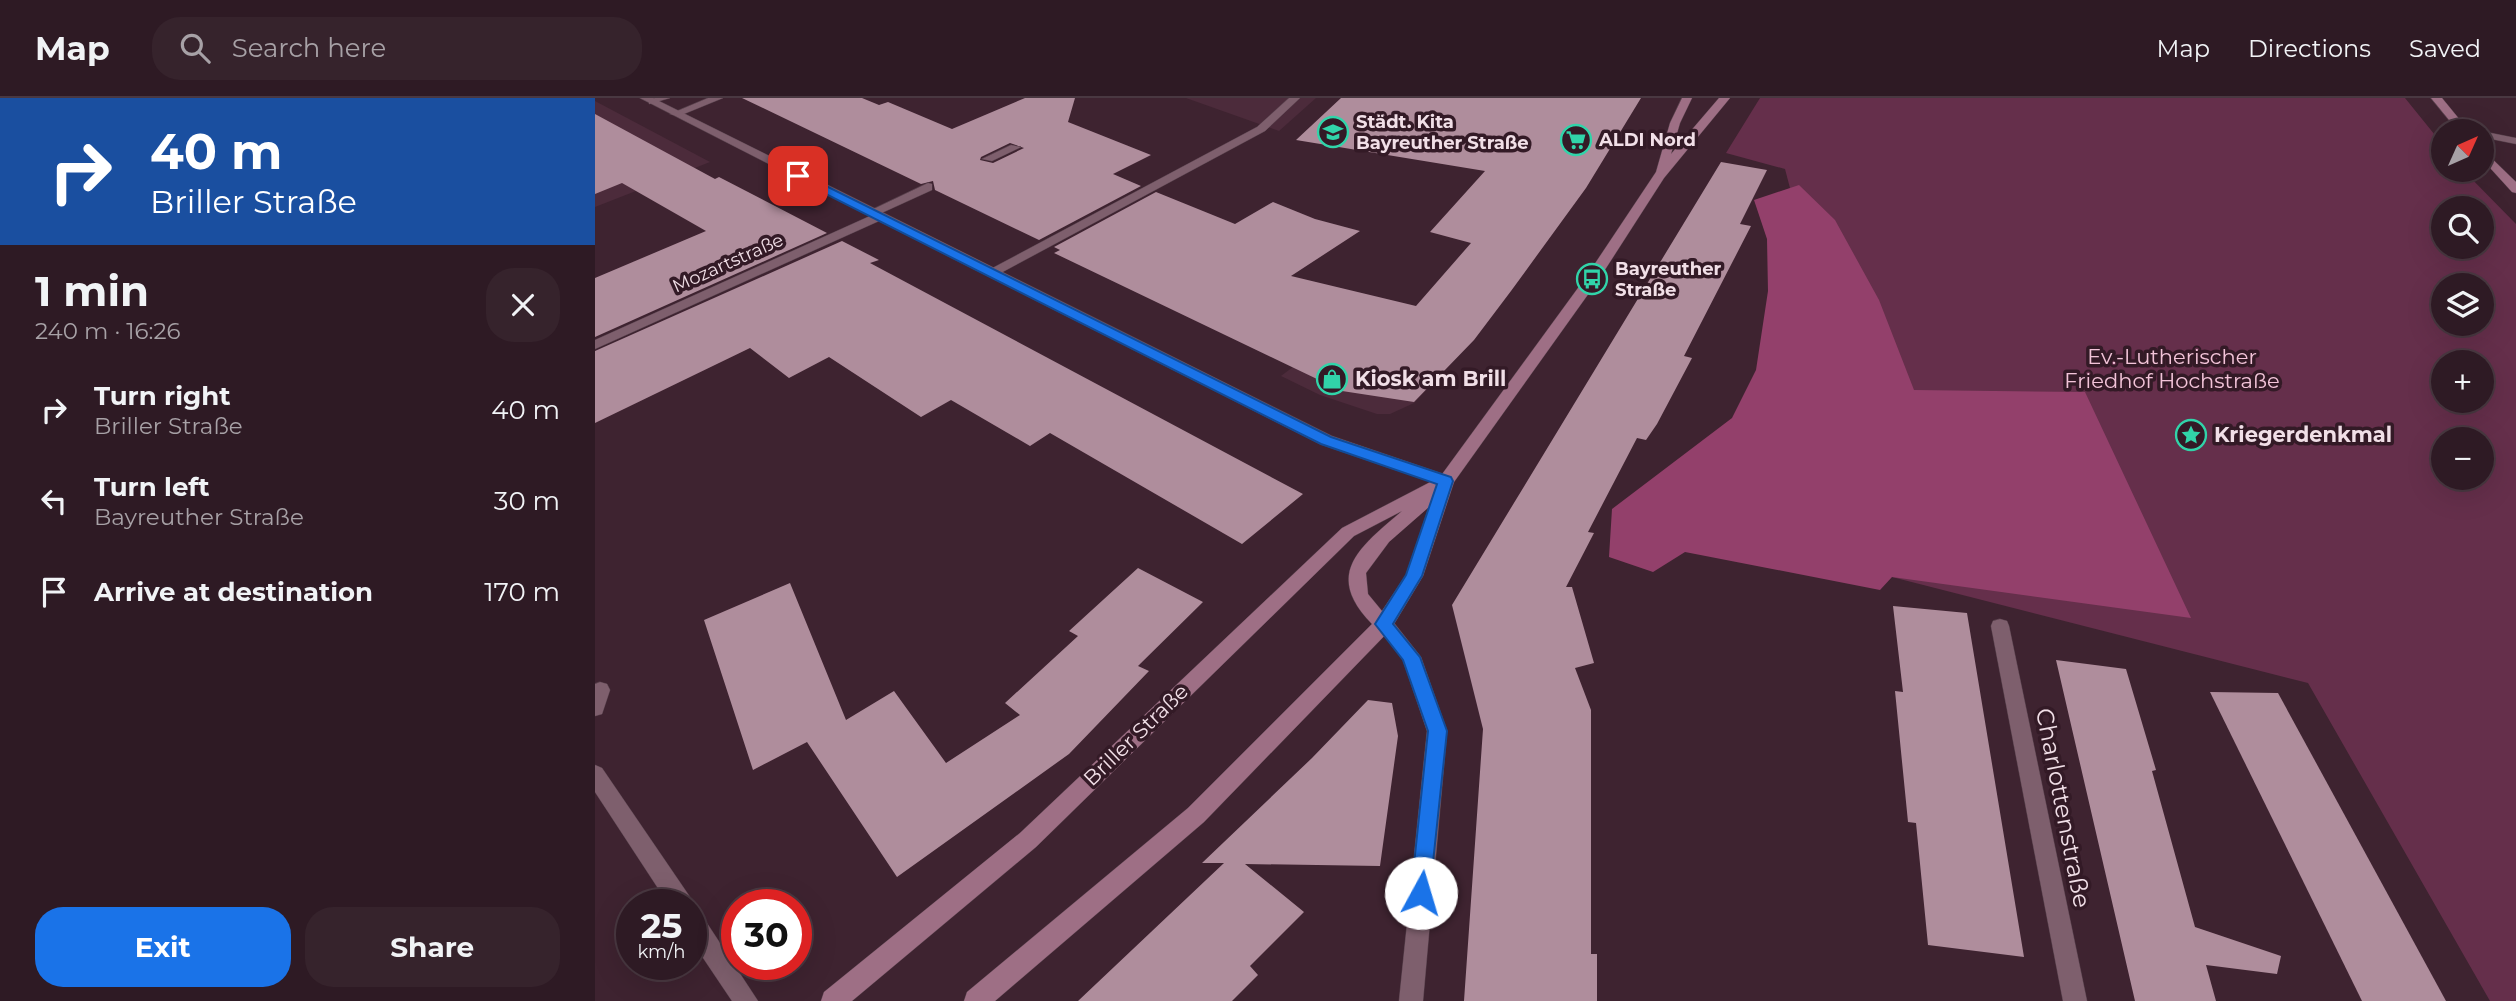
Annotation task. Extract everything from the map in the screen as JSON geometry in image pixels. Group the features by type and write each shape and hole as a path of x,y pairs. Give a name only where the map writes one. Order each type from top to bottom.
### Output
{"main road":[{"name":"Briller Straße","path":"1659,176 1675,123 1687,98"},
{"name":"Briller Straße","path":"976,1001 1196,815 1384,624 1414,576 1446,481 1592,279 1659,176 1725,98"},
{"path":"2436,98 2454,119"},
{"path":"2494,165 2516,189"},
{"name":"Briller Straße","path":"833,1001 1028,840 1348,532 1446,481"},
{"path":"1384,624 1359,592 1356,583 1359,564 1446,481"}],"street":[{"path":"675,114 718,98"},
{"path":"992,272 1261,129 1294,98"},
{"path":"655,99 675,114 1326,440 1446,481"},
{"path":"2494,137 2516,141"},
{"path":"988,159 1015,147"},
{"name":"Mozartstraße","path":"595,345 874,215 928,187"},
{"path":"1384,624 1411,657 1437,731 1411,1001"},
{"name":"Charlottenstraße","path":"2000,626 2075,1001"},
{"path":"595,774 671,889"},
{"path":"707,943 746,1001"}],"shaded area":[{"path":"1186,98 1316,98 1279,131"},
{"path":"595,101 710,162 595,207"},
{"path":"1799,185 1835,220 1879,300 1914,390 2085,392 2191,618 1892,577 1880,590 1685,552 1653,572 1609,557 1612,509 1732,418 1756,370 1768,291 1767,239 1754,200"},
{"path":"1333,337 1466,347 1414,403 1390,414 1377,414 1320,395 1281,376"}],"green space":[{"name":"Ev.-Lutherischer Friedhof Hochstraße","path":"1760,98 2405,98 2431,130 2431,182 2475,182 2489,196 2431,196 2431,259 2494,259 2494,202 2516,224 2516,1001 2490,1001 2308,683 1892,577 1785,169 1726,153"}],"building":[{"path":"742,98 862,98 879,105 888,102 952,129 1025,98 1075,98 1068,122 1151,155 1113,174 1141,186 1039,240 935,190 933,181 921,184","holes":["1010,143 1024,148 993,163 980,160 981,157"]},
{"path":"1341,98 1641,98 1586,188 1511,291 1474,340 1414,402 1342,391 1054,253 1060,250 1054,247 1156,192 1235,224 1273,202 1315,219 1360,231 1291,276 1416,306 1471,243 1430,232 1485,171 1296,140"},
{"path":"595,114 715,179 719,177 827,233 595,337 595,278 706,231 622,183 595,194"},
{"path":"1721,162 1767,170 1740,224 1751,226 1684,356 1692,358 1646,440 1637,438 1588,532 1594,533 1566,587 1572,587 1594,663 1575,668 1591,710 1591,954 1597,954 1597,1001 1464,1001 1483,729 1452,605"},
{"path":"842,241 879,260 870,263 1303,494 1242,544 1050,433 1030,446 951,400 921,417 829,357 789,378 750,348 595,423 595,351"},
{"path":"1138,568 1203,602 1138,666 1149,671 1069,754 897,877 807,742 753,770 704,620 790,583 846,720 894,691 946,763 1020,715 1005,703 1078,636 1069,631"},
{"path":"1893,606 1967,613 2024,957 1928,945 1916,823 1908,822 1895,691 1903,692"},
{"path":"2056,660 2126,669 2156,770 2152,771 2195,927 2281,956 2277,974 2206,965 2216,1001 2135,1001"},
{"path":"2210,692 2278,693 2446,1001 2362,1001"},
{"path":"1368,700 1392,703 1398,736 1380,866 1245,864 1304,912 1250,966 1258,975 1232,1001 1078,1001 1224,863 1202,863 1312,758"}],"place":[{"name":"Städt. Kita Bayreuther Straße","path":"1333,132"},
{"name":"ALDI Nord","path":"1576,140"},
{"name":"Bayreuther Straße","path":"1592,279"},
{"name":"Kiosk am Brill","path":"1332,379"},
{"name":"Kriegerdenkmal","path":"2191,435"}],"route":[{"path":"798,176 1326,440 1446,481 1414,576 1384,624 1411,657 1437,731 1421,893"}]}
